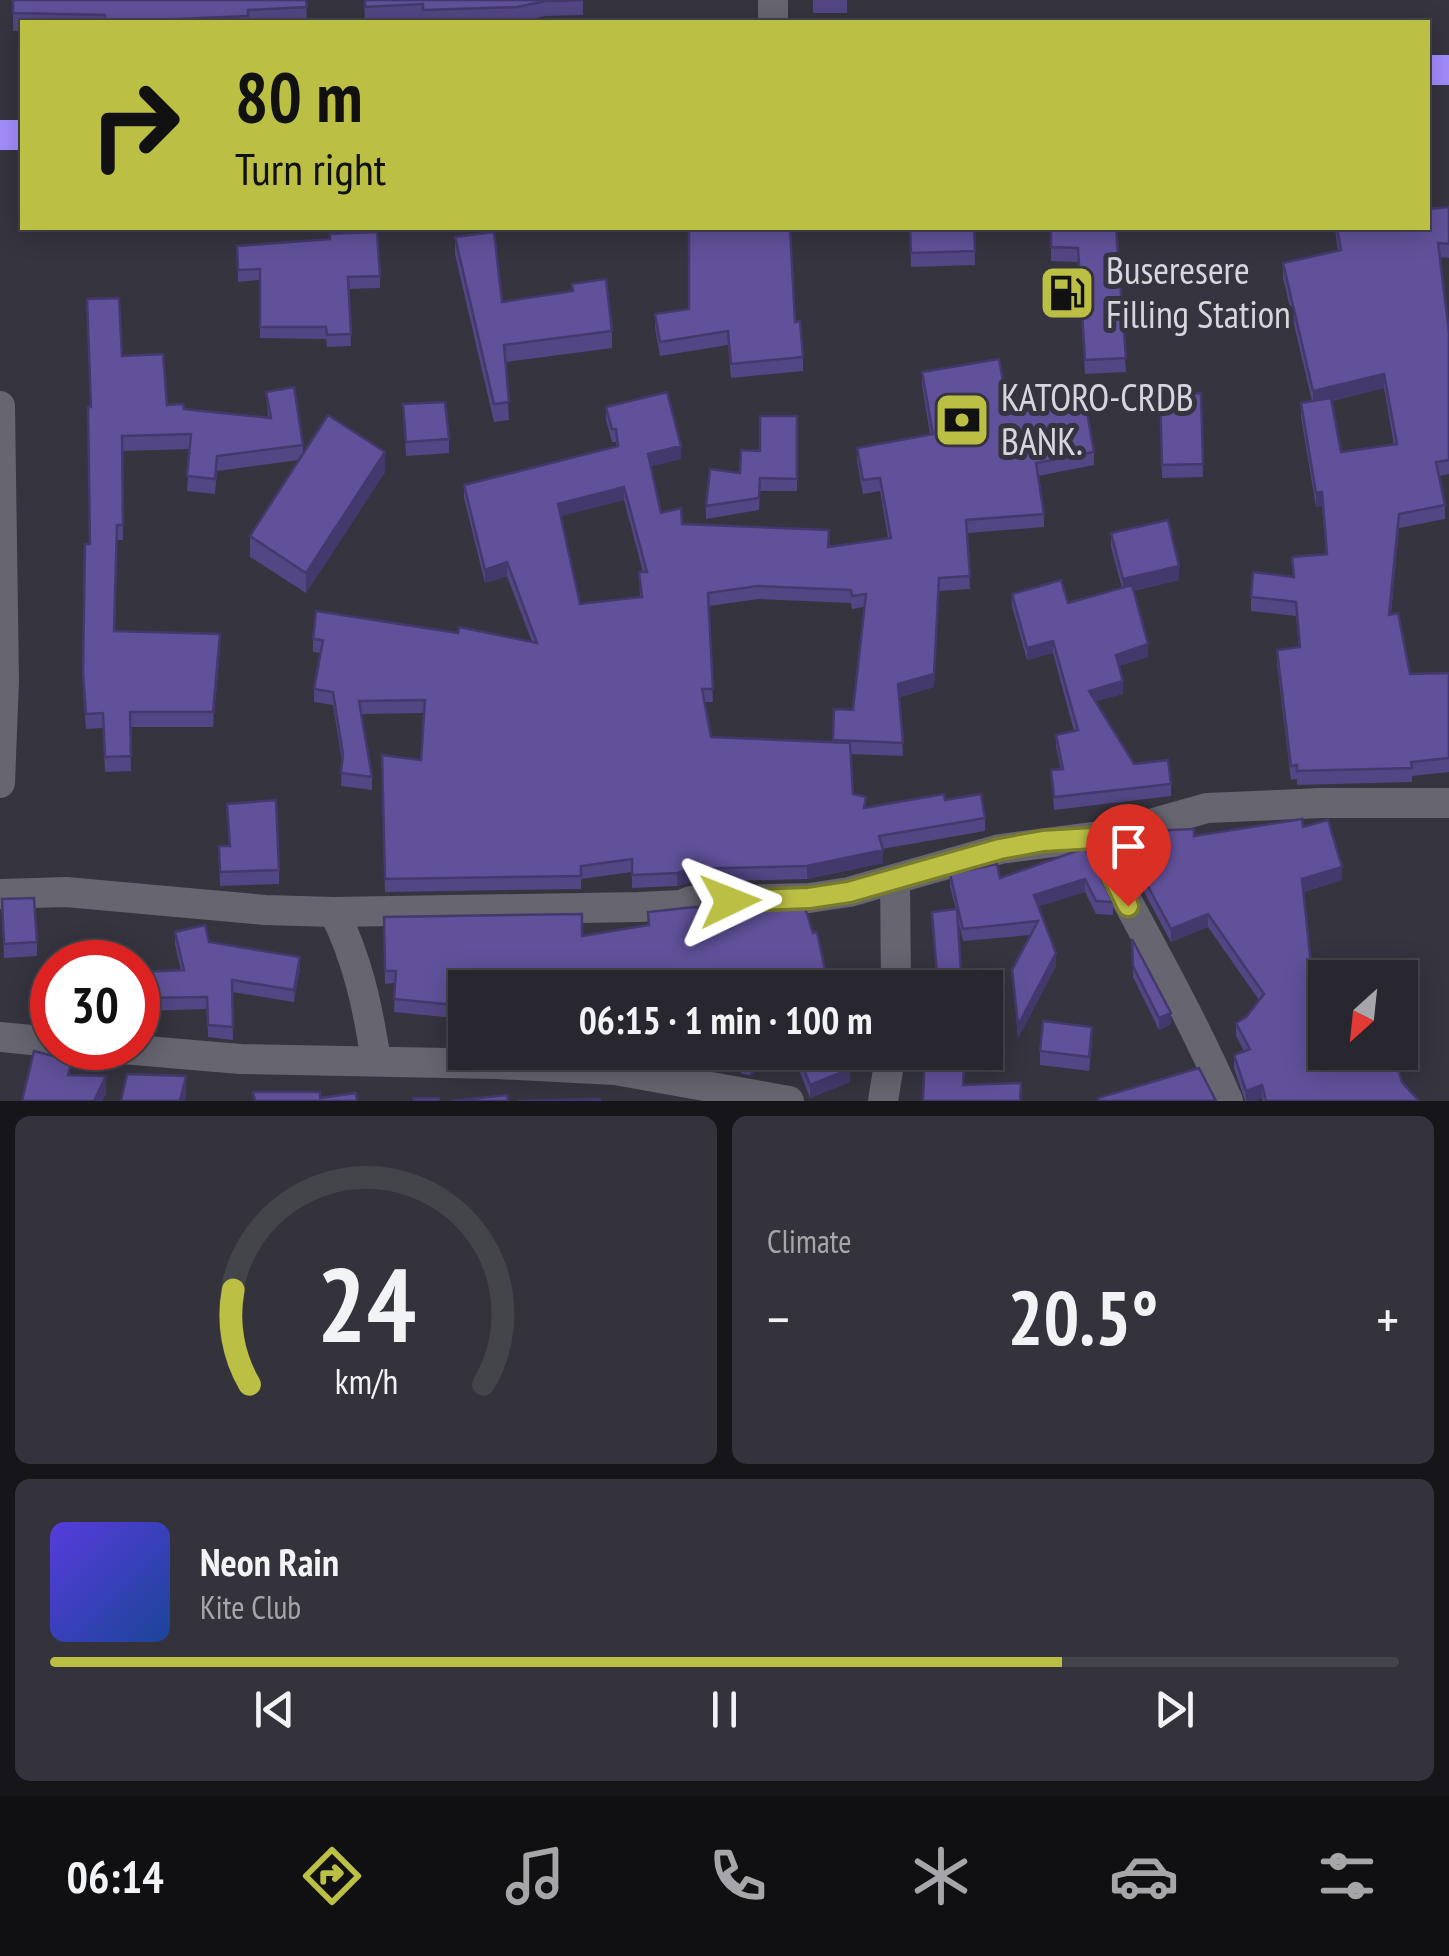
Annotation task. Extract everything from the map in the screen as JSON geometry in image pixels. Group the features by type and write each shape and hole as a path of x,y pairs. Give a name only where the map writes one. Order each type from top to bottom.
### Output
{"street":[{"path":"0,406 4,680 0,783"},
{"path":"0,894 66,892 265,910 334,912 681,905 809,898 896,880 1000,849 1094,838 1207,808 1321,802 1449,803"},
{"path":"1094,838 1146,940 1197,1027 1228,1101"},
{"path":"896,880 896,970"},
{"path":"334,912 352,947 367,1001 376,1061"},
{"path":"0,1038 30,1040"},
{"path":"160,1052 240,1059 615,1070 789,1101"},
{"path":"883,1101 888,1070"}],"building":[{"path":"13,0 306,0 307,7 248,10 248,16 153,20 13,13"},
{"path":"365,0 583,0 423,10 423,4 365,7"},
{"path":"1449,207 1449,244 1438,243 1449,332 1449,460 1436,462 1445,505 1399,514 1389,615 1398,613 1410,674 1449,673 1449,758 1411,762 1412,768 1297,771 1297,765 1291,766 1277,650 1300,647 1296,602 1251,597 1253,572 1294,577 1292,557 1327,554 1322,492 1316,493 1301,403 1331,398 1341,452 1397,444 1384,374 1313,391 1283,263 1341,250 1337,230 1430,230 1430,209"},
{"path":"689,230 790,230 795,322 800,321 803,357 731,364 728,331 660,342 655,314 689,309"},
{"path":"910,230 974,230 975,251 911,253"},
{"path":"1051,230 1116,230 1126,358 1085,360 1078,248 1051,247"},
{"path":"377,232 380,276 348,277 351,334 327,335 326,327 260,327 260,269 238,270 237,246"},
{"path":"494,232 502,302 573,291 572,284 606,279 612,331 504,345 509,402 494,404 455,237"},
{"path":"119,298 122,356 163,354 167,405 271,418 266,392 294,387 303,445 217,456 215,479 187,476 191,434 122,436 123,525 117,525 114,631 220,634 213,712 130,712 131,756 105,757 103,713 86,714 83,674 85,544 90,544 87,299"},
{"path":"999,359 1009,414 1085,401 1094,452 1036,463 1044,514 966,520 970,576 939,578 934,674 898,684 903,743 833,740 834,709 853,710 866,594 852,596 851,590 758,586 708,593 713,689 702,689 711,737 850,743 853,794 866,797 864,808 944,794 945,800 981,794 985,818 879,836 883,850 807,866 632,875 632,859 581,866 581,876 385,879 382,755 421,760 425,700 359,701 372,777 341,773 343,754 333,692 314,689 323,640 313,639 316,611 458,633 459,627 537,643 507,562 485,570 464,485 618,446 616,429 612,429 606,407 667,392 681,446 648,454 661,513 681,508 682,524 829,530 828,547 891,538 880,478 863,480 857,448 933,434 922,372","holes":["624,487 647,572 639,572 642,597 580,604 558,504"]},
{"path":"1201,393 1203,464 1162,465 1160,395"},
{"path":"445,402 449,439 406,442 403,404"},
{"path":"328,415 385,452 306,573 250,536"},
{"path":"760,416 797,416 797,479 760,478 759,498 706,506 710,469 740,473 741,450 760,451"},
{"path":"1168,520 1179,566 1123,579 1111,533"},
{"path":"1061,580 1068,603 1132,585 1148,644 1116,655 1123,681 1089,691 1134,764 1168,760 1171,784 1054,797 1051,770 1063,769 1056,735 1078,730 1053,641 1027,648 1012,594"},
{"path":"276,800 279,870 220,872 219,846 230,846 227,804"},
{"path":"1302,819 1303,827 1328,820 1342,867 1302,879 1310,960 1308,1070 1398,1070 1402,1082 1419,1101 1266,1101 1262,1085 1246,1091 1234,1055 1250,1049 1236,1023 1246,1017 1264,994 1208,914 1171,929 1122,838 1150,831 1194,829 1194,836"},
{"path":"1085,848 1113,902 1096,901 1085,879 1034,895 1056,953 1018,1025 1012,970 1038,921 963,929 950,874 997,864 1000,878"},
{"path":"34,898 37,940 4,944 2,899"},
{"path":"804,904 813,933 817,932 825,970 448,970 448,1004 394,999 396,971 385,971 384,917 582,914 582,936 649,925 648,912"},
{"path":"957,909 961,970 937,970 932,912"},
{"path":"205,925 209,942 300,957 294,990 232,980 233,1027 208,1025 207,997 160,998 160,971 184,970 175,932"},
{"path":"1132,939 1171,1013 1159,1018 1133,966"},
{"path":"1043,1021 1092,1027 1089,1057 1040,1051"},
{"path":"30,1068 69,1070 68,1075 106,1076 94,1101 22,1101"},
{"path":"1199,1068 1216,1101 1098,1098"},
{"path":"804,1070 848,1070 810,1085"},
{"path":"924,1070 964,1070 963,1085 1021,1083 1020,1101 923,1101"},
{"path":"127,1074 186,1076 180,1101 121,1101"},
{"path":"253,1092 320,1092 320,1098 356,1093 357,1101 255,1101"},
{"path":"507,1095 508,1101 451,1101"},
{"path":"413,1098 439,1098 439,1101 414,1101"},
{"path":"600,1099 600,1101 517,1101"}],"place":[{"name":"Buseresere Filling Station","path":"1067,293"},
{"name":"KATORO-CRDB BANK.","path":"962,420"}],"route":[{"path":"730,901 849,892 1000,849 1094,838 1128,906"}]}
